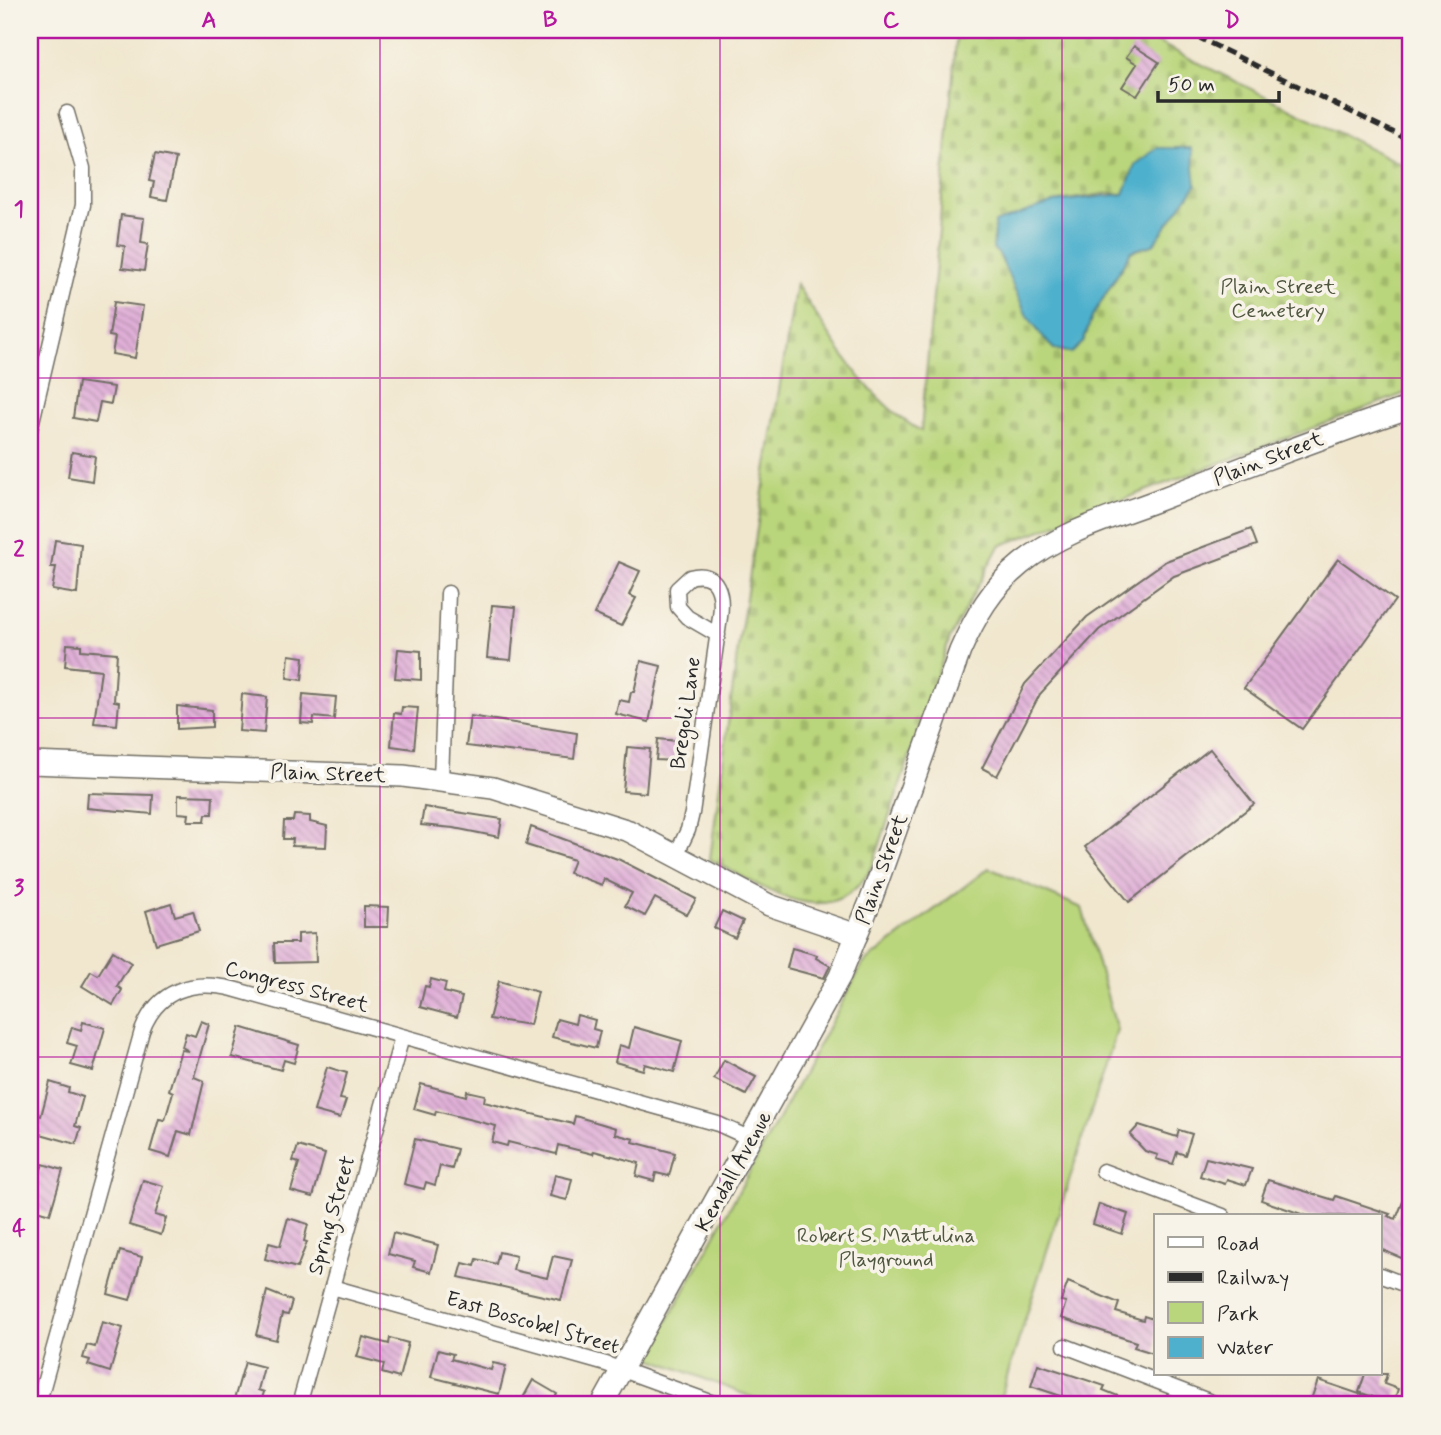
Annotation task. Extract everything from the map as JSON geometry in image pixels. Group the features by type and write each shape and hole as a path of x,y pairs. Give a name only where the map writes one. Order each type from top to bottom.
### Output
{"street":[{"path":"30,430 83,205 82,161 67,113"},
{"name":"Plain Street","path":"30,763 441,779 485,786 538,800 629,831 769,905 858,934 968,633 987,600 1011,573 1035,554 1087,528 1274,455 1411,407"},
{"name":"Bregoli Lane","path":"676,855 690,822 718,635 721,592 709,578 698,575 687,579 677,590 676,600 683,614 718,635"},
{"path":"441,779 448,593"},
{"name":"Kendall Avenue","path":"602,1405 822,1010 858,934"},
{"name":"Congress Street","path":"38,1405 142,1031 158,1002 187,986 209,984 718,1124 751,1139"},
{"name":"Spring Street","path":"299,1405 402,1037"},
{"path":"1103,1171 1218,1214"},
{"path":"1382,1276 1411,1287"},
{"name":"East Boscobel Street","path":"332,1287 623,1369 719,1405"},
{"path":"1065,1346 1219,1405"}],"green space":[{"name":"Plain Street Cemetery","path":"957,30 1133,30 1411,169 1411,391 999,546 950,638 872,867 855,888 837,900 816,903 795,900 751,882 710,859 738,648 796,284 866,385 901,418 921,431","holes":["1135,165 1171,216 1153,245 1132,251 1092,317 1083,342 1054,349 1025,312 999,254 1054,202 1109,193 1124,194"]},
{"name":"Robert S. Mattulina Playground","path":"989,868 1082,908 1117,1030 998,1405 772,1405 648,1357 863,964"}],"water":[{"path":"1157,148 1192,148 1196,185 1153,245 1131,251 1092,317 1083,342 1072,353 1054,349 1025,312 999,254 993,249 995,223 1054,202 1124,194 1135,165"}],"building":[{"path":"1134,46 1159,62 1137,96 1122,87 1137,64 1126,57"},
{"path":"155,154 176,158 167,200 151,197 154,182 149,181"},
{"path":"121,215 144,218 141,243 148,244 144,271 122,268 125,246 117,245"},
{"path":"114,302 143,306 135,358 112,354 115,337 109,336"},
{"path":"78,382 114,387 111,404 100,402 96,422 73,418"},
{"path":"72,452 95,456 92,481 68,477"},
{"path":"1251,529 1257,545 1174,576 1099,630 1040,694 997,776 982,768 1025,684 1087,617 1166,561"},
{"path":"55,540 81,544 77,594 52,590 56,567 51,567"},
{"path":"1338,559 1395,600 1302,729 1244,688"},
{"path":"619,562 640,571 629,595 636,598 621,626 594,614"},
{"path":"492,605 516,607 511,660 487,658"},
{"path":"67,644 81,645 81,650 117,653 114,701 119,702 117,725 94,723 101,670 65,666"},
{"path":"398,649 421,651 421,680 395,678"},
{"path":"289,655 304,657 302,680 287,678"},
{"path":"641,661 661,666 649,722 616,714 619,700 629,702 631,692 634,692"},
{"path":"242,694 267,697 264,733 239,731"},
{"path":"303,694 336,697 334,719 314,717 313,724 301,723"},
{"path":"177,706 212,710 212,727 177,729"},
{"path":"402,707 418,708 414,749 391,746 394,713 401,714"},
{"path":"470,716 577,733 574,759 466,746"},
{"path":"658,739 677,741 675,761 656,760"},
{"path":"627,747 650,749 646,793 623,791"},
{"path":"1210,749 1254,804 1129,902 1085,847"},
{"path":"88,793 153,795 152,814 87,808"},
{"path":"178,795 213,796 212,814 206,814 205,821 188,821 189,814 178,813"},
{"path":"424,807 502,819 499,837 421,825"},
{"path":"294,815 310,816 310,822 327,826 326,847 292,846 293,839 283,839 284,821 293,821"},
{"path":"531,827 620,860 696,899 687,915 655,898 645,916 625,906 632,893 604,879 602,885 569,873 574,860 526,845"},
{"path":"171,903 175,916 193,911 199,931 156,944 146,911"},
{"path":"364,906 389,907 388,927 364,927"},
{"path":"722,911 743,921 735,938 714,928"},
{"path":"315,933 316,962 275,963 274,943 298,943 298,934"},
{"path":"792,948 817,955 816,958 830,966 824,978 787,968"},
{"path":"113,951 131,963 117,986 122,990 113,1005 82,986 91,971 98,975"},
{"path":"431,979 446,983 444,992 462,997 457,1017 420,1007 425,986 429,987"},
{"path":"499,981 538,992 530,1025 489,1019"},
{"path":"577,1015 595,1020 593,1029 600,1031 596,1048 552,1037 557,1019 575,1024"},
{"path":"201,1021 209,1024 194,1077 204,1081 191,1135 178,1131 170,1157 150,1151 159,1119 165,1120 173,1092 169,1090 181,1050 189,1051 182,1047 186,1033 195,1036"},
{"path":"83,1022 105,1028 93,1071 71,1065 77,1046 67,1043 72,1027 81,1030"},
{"path":"240,1027 299,1045 294,1063 284,1060 281,1070 232,1057"},
{"path":"634,1027 682,1041 674,1072 645,1064 643,1070 615,1062 619,1045 629,1048"},
{"path":"724,1060 756,1077 746,1095 714,1079"},
{"path":"327,1067 347,1073 340,1099 346,1100 340,1118 314,1111"},
{"path":"50,1082 69,1088 68,1092 83,1097 75,1126 81,1128 76,1144 30,1131 35,1114 41,1116"},
{"path":"421,1084 466,1096 467,1091 485,1095 484,1102 573,1124 575,1116 616,1128 615,1134 634,1139 633,1142 675,1153 669,1176 656,1173 654,1181 636,1176 639,1163 594,1151 593,1154 558,1145 556,1154 508,1142 507,1146 492,1142 496,1126 436,1111 435,1115 414,1109"},
{"path":"1139,1125 1177,1137 1179,1130 1192,1134 1185,1155 1177,1152 1173,1164 1156,1159 1158,1155 1145,1151 1130,1135"},
{"path":"415,1139 457,1149 452,1169 440,1166 435,1185 426,1182 424,1189 404,1184"},
{"path":"298,1146 325,1154 313,1197 291,1191 299,1163 293,1161"},
{"path":"1206,1158 1252,1169 1246,1185 1227,1179 1225,1184 1200,1176"},
{"path":"43,1164 63,1170 50,1214 30,1208 37,1185 30,1183 30,1169 40,1172"},
{"path":"555,1175 572,1179 567,1200 550,1196"},
{"path":"143,1180 164,1186 155,1215 166,1218 161,1235 129,1225"},
{"path":"1268,1180 1334,1200 1336,1196 1390,1214 1388,1216 1396,1219 1411,1182 1411,1262 1382,1250 1382,1214 1301,1214 1261,1200"},
{"path":"1099,1204 1128,1214 1122,1234 1093,1224"},
{"path":"288,1218 308,1224 304,1241 307,1242 297,1268 265,1259 269,1243 280,1246"},
{"path":"393,1233 438,1245 431,1272 413,1267 415,1261 388,1254"},
{"path":"120,1251 142,1257 130,1300 108,1294"},
{"path":"499,1252 516,1256 513,1270 547,1278 553,1256 572,1260 561,1300 459,1277 463,1263 475,1266 477,1259 496,1264"},
{"path":"1068,1282 1119,1303 1116,1312 1143,1320 1144,1316 1154,1319 1154,1353 1134,1347 1136,1342 1061,1318 1066,1302 1061,1301"},
{"path":"267,1291 292,1301 288,1315 282,1314 276,1340 256,1335"},
{"path":"102,1322 123,1328 110,1372 88,1365 90,1360 83,1358 87,1345 95,1347"},
{"path":"363,1337 389,1344 390,1338 408,1343 399,1378 382,1373 384,1364 357,1357"},
{"path":"438,1350 453,1354 451,1359 491,1370 493,1363 506,1366 499,1394 431,1377"},
{"path":"245,1362 264,1367 258,1390 264,1392 260,1405 233,1403"},
{"path":"1038,1364 1105,1386 1103,1390 1140,1405 1088,1405 1031,1386"},
{"path":"1382,1374 1387,1374 1384,1384 1398,1389 1393,1404 1359,1392 1364,1376"},
{"path":"533,1380 557,1394 551,1405 519,1405"},
{"path":"1318,1380 1386,1403 1309,1405"}],"railway":[{"path":"1183,30 1411,141"}]}
